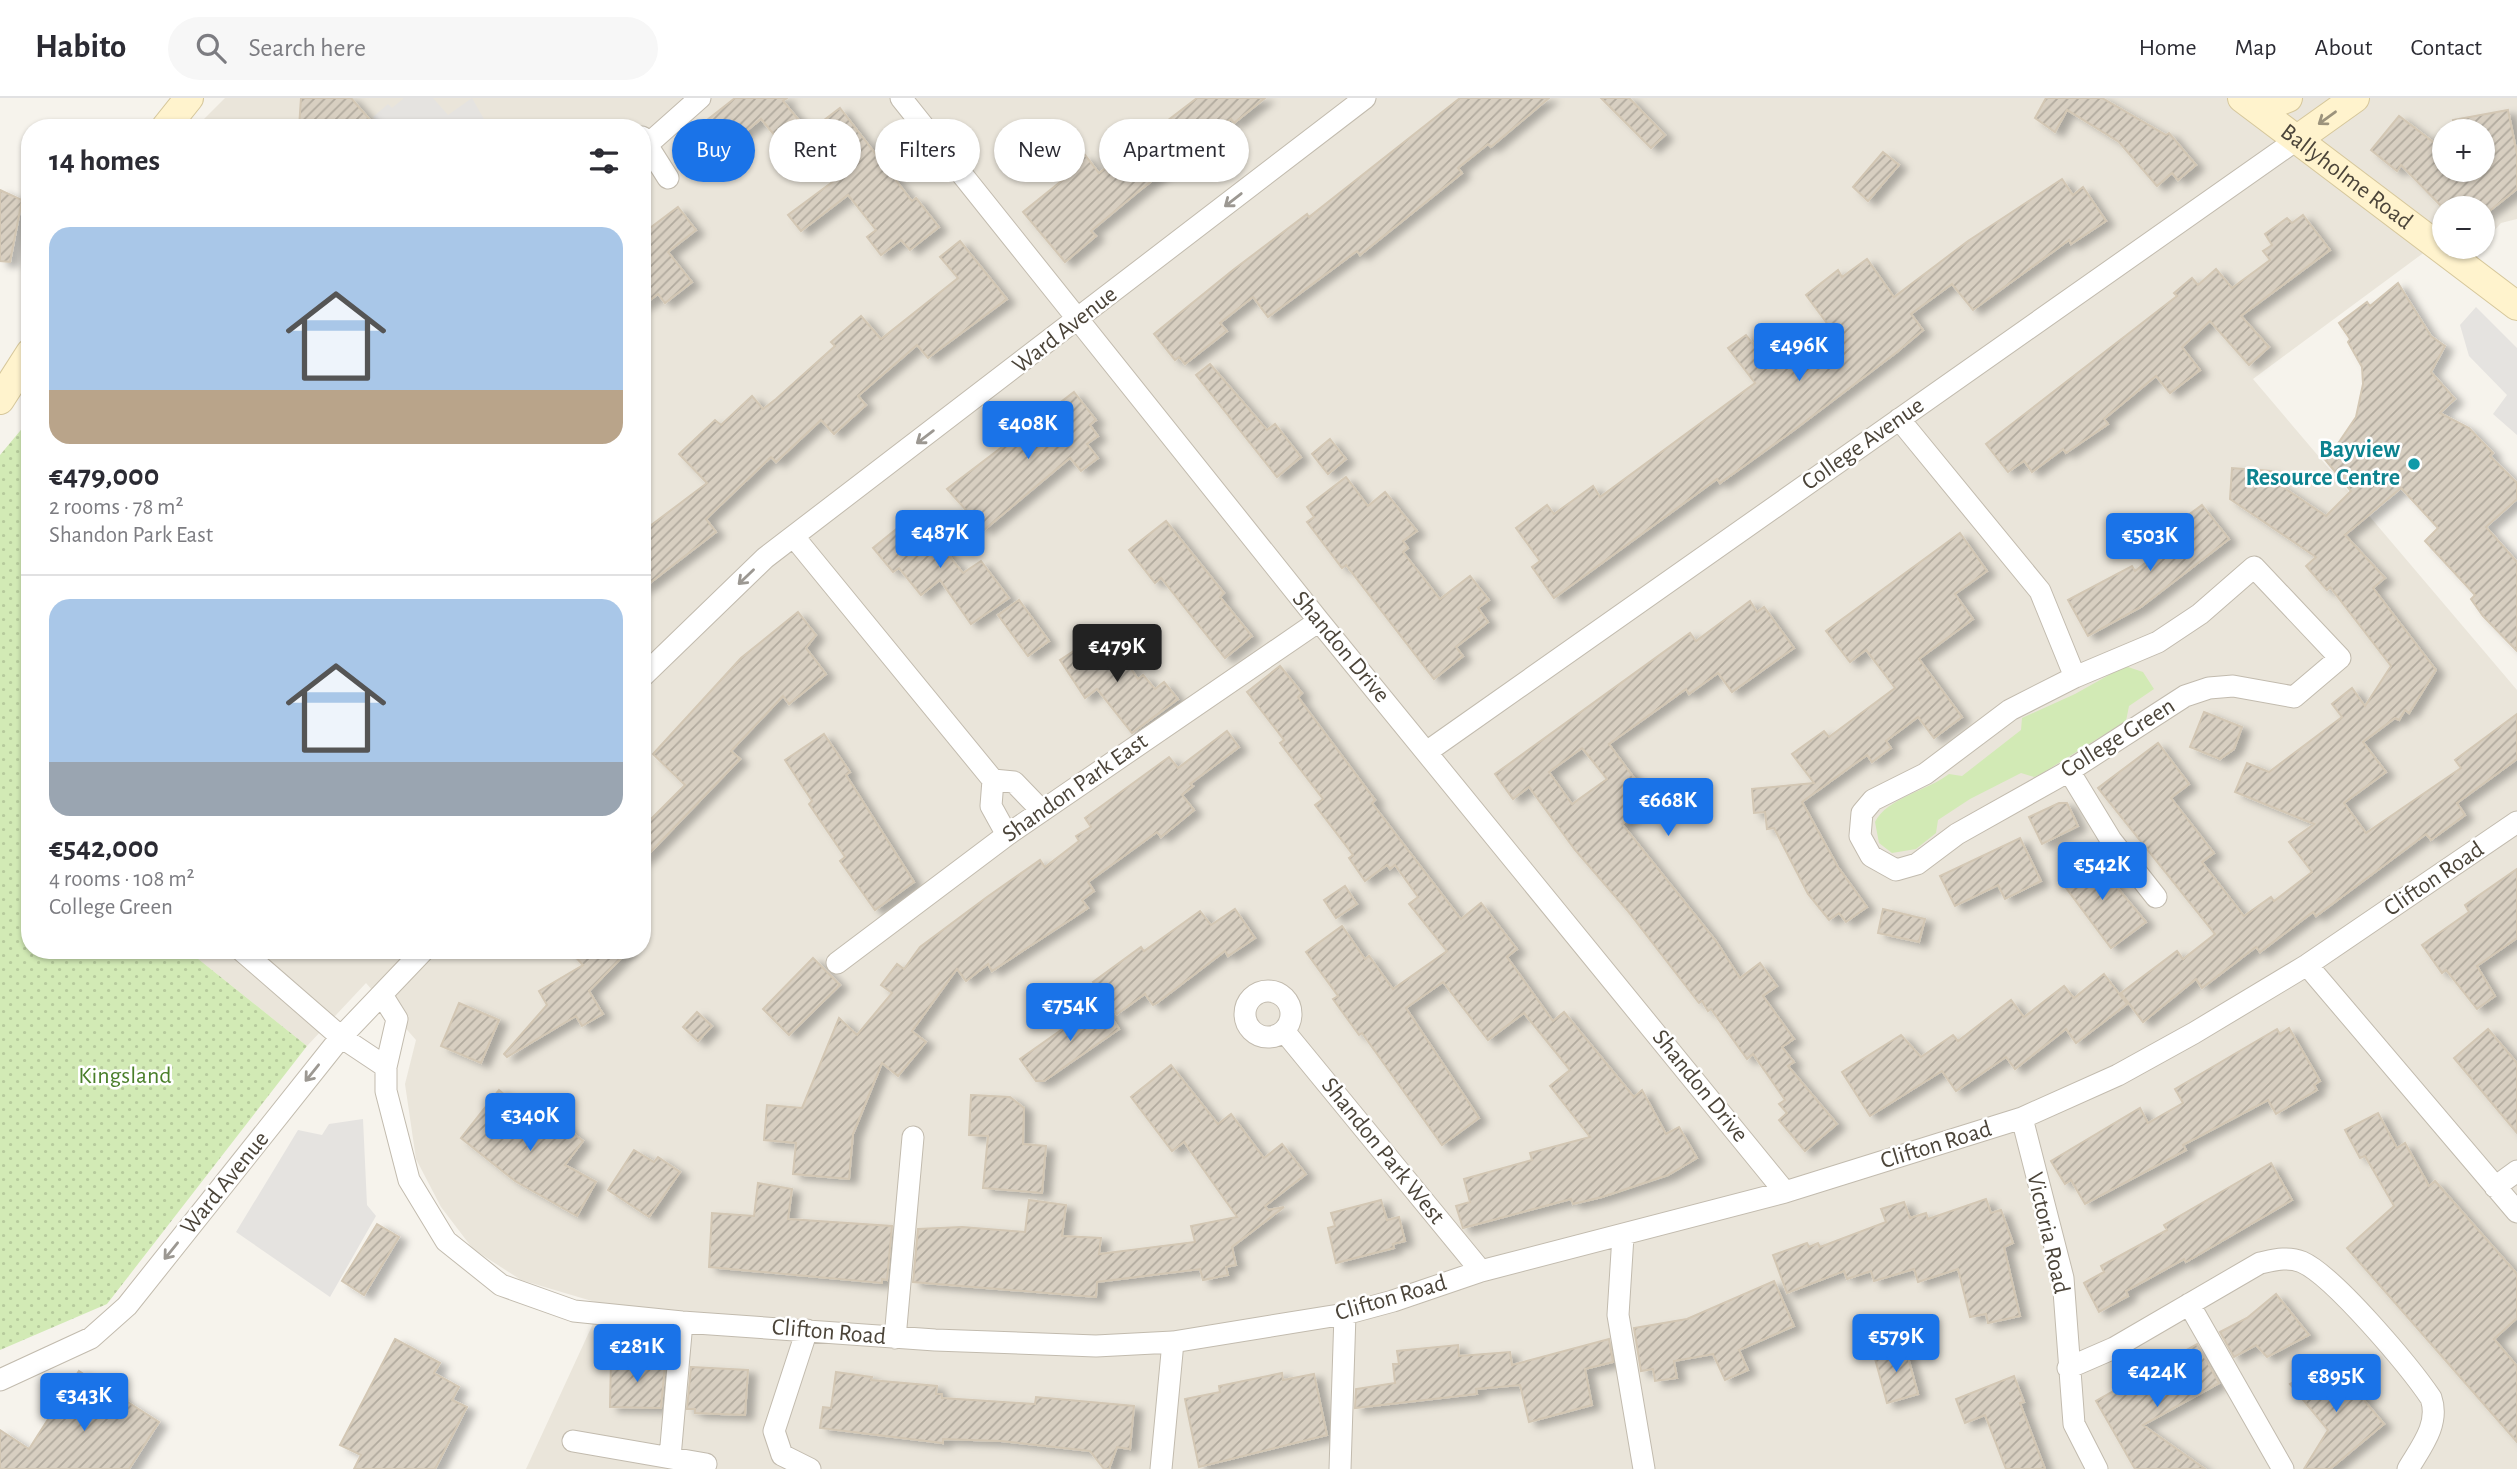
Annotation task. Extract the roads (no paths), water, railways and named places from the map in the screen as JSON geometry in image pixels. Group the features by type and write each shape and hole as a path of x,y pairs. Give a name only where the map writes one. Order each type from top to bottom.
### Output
{"main road":[{"path":"172,119 190,98"},
{"path":"2250,103 2288,98"},
{"path":"2299,138 2355,98"},
{"name":"Ballyholme Road","path":"2250,103 2517,306"},
{"path":"0,400 21,367"}],"street":[{"path":"651,127 700,98"},
{"name":"Shandon Drive","path":"901,98 1319,621 1428,751 1785,1192"},
{"name":"Ward Avenue","path":"651,668 765,558 1365,98"},
{"name":"College Avenue","path":"1428,751 2299,138"},
{"path":"651,151 668,178"},
{"path":"1899,419 2040,591 2075,677"},
{"path":"794,537 993,780 991,806 1007,835"},
{"name":"College Green","path":"2254,566 2340,659 2294,697 2233,686 2209,688 2186,696 2069,771 1957,834 1917,864 1896,870 1871,856 1860,836 1862,813 1873,800 1925,774 2010,710 2075,677 2158,642 2200,614 2254,566"},
{"name":"Shandon Park East","path":"837,963 1007,835 1319,621"},
{"path":"2069,771 2111,840 2155,897"},
{"path":"993,780 1014,782 1042,811"},
{"name":"Clifton Road","path":"383,995 397,1019 386,1067 386,1091 409,1180 446,1241 500,1285 574,1311 682,1322 895,1338 1096,1346 1173,1342 1345,1314 1481,1271 1785,1192 2022,1118 2140,1063 2307,965 2517,822"},
{"path":"251,959 341,1038 386,1067"},
{"name":"Ward Avenue","path":"0,1380 91,1338 127,1306 341,1038 416,959"},
{"path":"2307,965 2517,1212"},
{"name":"Shandon Park West","path":"1284,1031 1481,1271"},
{"name":"Victoria Road","path":"2022,1118 2063,1278 2074,1424 2097,1469"},
{"path":"895,1338 913,1138"},
{"path":"2495,1187 2517,1171"},
{"path":"1623,1236 1618,1315 1644,1469"},
{"path":"2068,1368 2114,1348 2260,1263 2281,1258 2301,1261 2340,1290 2431,1398 2435,1411 2432,1425 2408,1469"},
{"path":"2189,1304 2283,1469"},
{"path":"1340,1469 1345,1314"},
{"path":"670,1457 682,1322"},
{"path":"807,1330 774,1431 782,1455 810,1469"},
{"path":"1161,1469 1173,1342"},
{"path":"573,1441 706,1464"}],"place":[{"name":"Bayview Resource Centre","path":"2414,464"}],"park label":[{"name":"Kingsland","path":"125,1076"}]}
